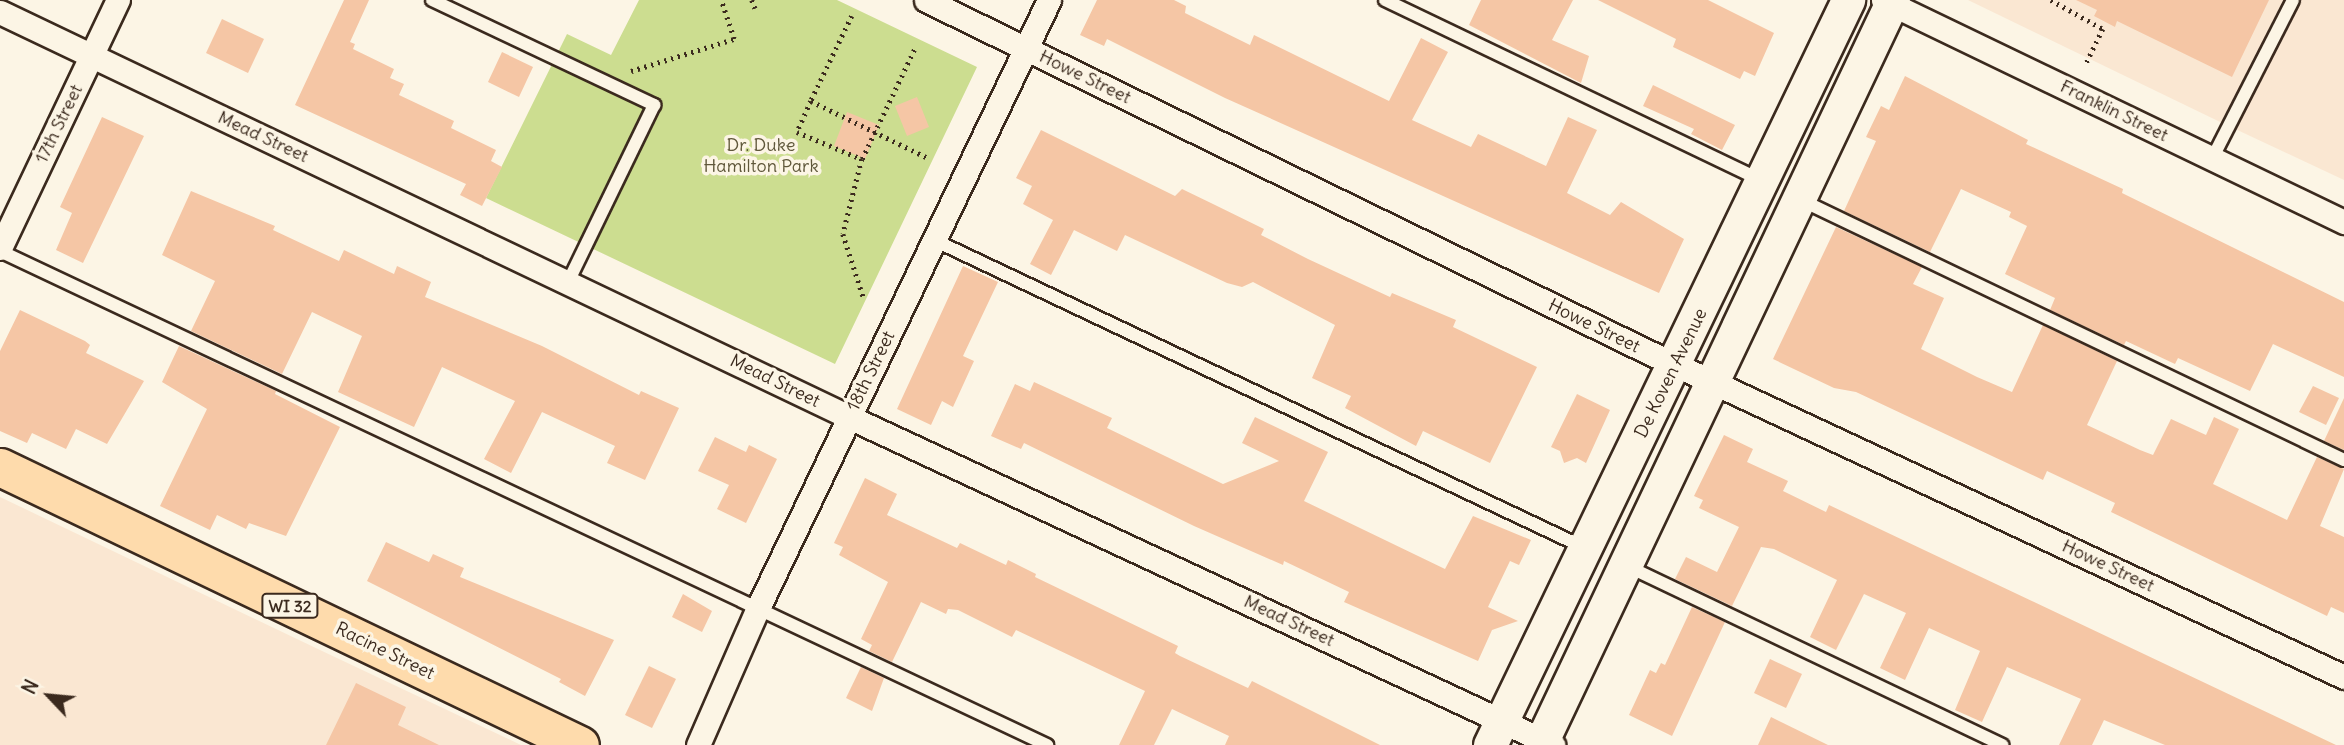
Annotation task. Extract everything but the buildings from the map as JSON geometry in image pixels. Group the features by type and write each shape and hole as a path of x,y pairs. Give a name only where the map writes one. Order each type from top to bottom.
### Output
{"main road":[{"name":"Racine Street","path":"0,467 580,745"}],"street":[{"name":"17th Street","path":"0,249 118,0"},
{"name":"Howe Street","path":"926,0 1675,365 2344,677"},
{"name":"18th Street","path":"698,745 757,610 1049,0"},
{"name":"De Koven Avenue","path":"1496,733 1764,182 1848,0"},
{"name":"Franklin Street","path":"1889,1 2344,222"},
{"path":"1545,743 1715,383 1889,1"},
{"name":"Mead Street","path":"0,12 849,417 1496,733 1545,743"}],"lane":[{"path":"432,0 654,105 568,282"},
{"path":"1385,0 1764,182"},
{"path":"2212,159 2293,0"},
{"path":"1799,199 2344,460"},
{"path":"934,240 1585,548"},
{"path":"0,249 757,610 1047,745"},
{"path":"1627,566 2003,745"}],"path":[{"path":"601,80 734,39 720,0"},
{"path":"752,0 755,8"},
{"path":"2051,0 2103,29 2085,66"},
{"path":"852,16 797,132 862,159"},
{"path":"863,299 843,234 862,159 873,131 916,46"},
{"path":"811,101 930,159"}],"shaded area":[{"path":"1968,0 2344,0 2344,180 2216,120"},
{"path":"0,497 320,650 521,745 0,745"}],"green space":[{"name":"Dr. Duke Hamilton Park","path":"639,0 837,0 977,67 835,364 486,198 567,34 611,55"}]}
